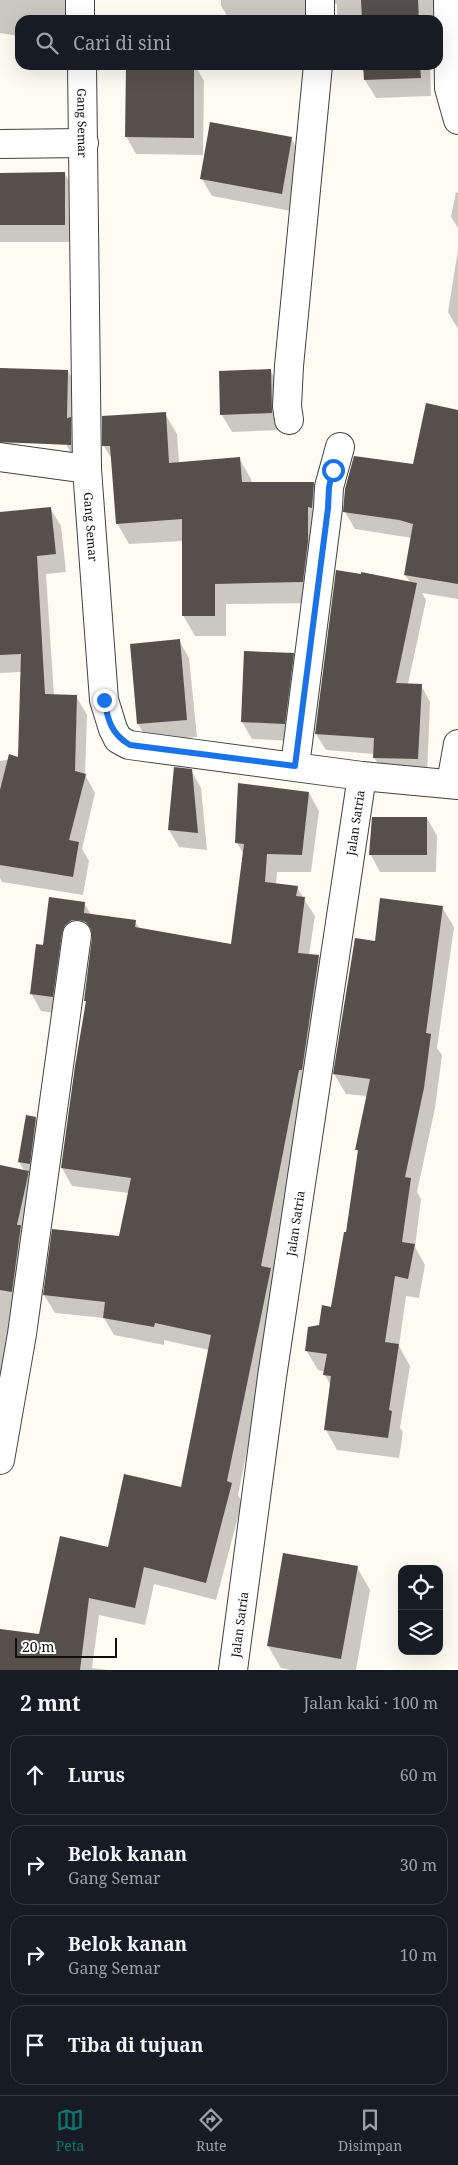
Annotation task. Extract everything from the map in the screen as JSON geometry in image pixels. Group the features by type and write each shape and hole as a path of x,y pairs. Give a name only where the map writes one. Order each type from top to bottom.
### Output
{"street":[{"path":"80,0 80,15"},
{"path":"320,0 320,15"},
{"path":"448,0 449,88 458,120"},
{"name":"Gang Semar","path":"82,70 87,469 104,700 108,717 118,738 130,745 153,749 362,776 454,784"},
{"path":"289,420 287,406 289,366 318,70"},
{"path":"0,144 84,143"},
{"path":"295,766 328,508 329,487 340,446"},
{"path":"0,457 87,469"},
{"path":"454,784 458,744"},
{"name":"Jalan Satria","path":"233,1670 272,1377 362,776"},
{"path":"0,1460 22,1334 77,935"}],"building":[{"path":"361,0 418,0 419,15 362,15"},
{"path":"126,70 194,70 194,138 125,137"},
{"path":"363,70 420,70 421,78 364,80"},
{"path":"210,122 292,137 282,194 200,179"},
{"path":"65,172 65,225 0,225 0,173"},
{"path":"0,368 68,370 67,418 71,417 71,445 0,442"},
{"path":"271,369 272,413 220,415 219,371"},
{"path":"426,403 458,410 458,584 404,575 413,524 399,520 343,512 345,489 354,456 413,464"},
{"path":"166,412 169,463 240,457 242,482 314,482 312,508 308,507 308,541 303,582 215,584 215,616 182,616 182,519 116,524 110,446 102,446 102,416"},
{"path":"51,507 56,554 37,556 45,694 77,695 75,771 86,774 69,840 79,842 73,877 0,865 0,790 9,754 18,757 21,654 0,655 0,512"},
{"path":"336,570 361,574 361,572 417,583 396,683 422,684 418,759 373,758 374,738 315,734"},
{"path":"180,639 187,720 137,724 130,644"},
{"path":"244,651 294,653 285,724 241,722"},
{"path":"174,767 192,769 198,833 168,830"},
{"path":"238,783 309,792 302,855 267,854 265,882 298,886 296,896 305,897 298,953 319,955 302,1070 299,1070 261,1266 271,1268 227,1481 232,1483 206,1583 144,1567 135,1608 89,1598 80,1670 0,1670 0,1629 39,1634 60,1536 108,1547 124,1474 181,1487 211,1335 155,1323 154,1327 103,1318 105,1302 43,1295 52,1229 119,1236 131,1178 61,1168 86,1001 84,1001 92,937 91,929 86,922 79,920 72,920 65,925 62,933 53,997 30,994 36,944 43,945 49,897 85,902 84,913 136,920 135,927 231,944 244,844 235,843"},
{"path":"372,817 427,817 427,855 369,855"},
{"path":"380,898 443,906 426,1033 431,1034 424,1088 405,1177 411,1178 402,1242 415,1244 408,1279 395,1276 385,1342 399,1344 389,1410 392,1411 388,1438 324,1430 331,1376 323,1375 327,1354 305,1351 308,1327 319,1325 322,1305 331,1307 344,1232 346,1232 358,1150 355,1150 370,1079 333,1074 355,938 375,941"},
{"path":"26,1115 36,1117 30,1164 18,1162"},
{"path":"0,1165 29,1171 17,1225 21,1225 12,1292 0,1290"},
{"path":"283,1553 358,1566 341,1659 267,1646"}],"route":[{"path":"104,700 112,729 118,738 130,745 295,766 328,508 329,487 333,470"}]}
